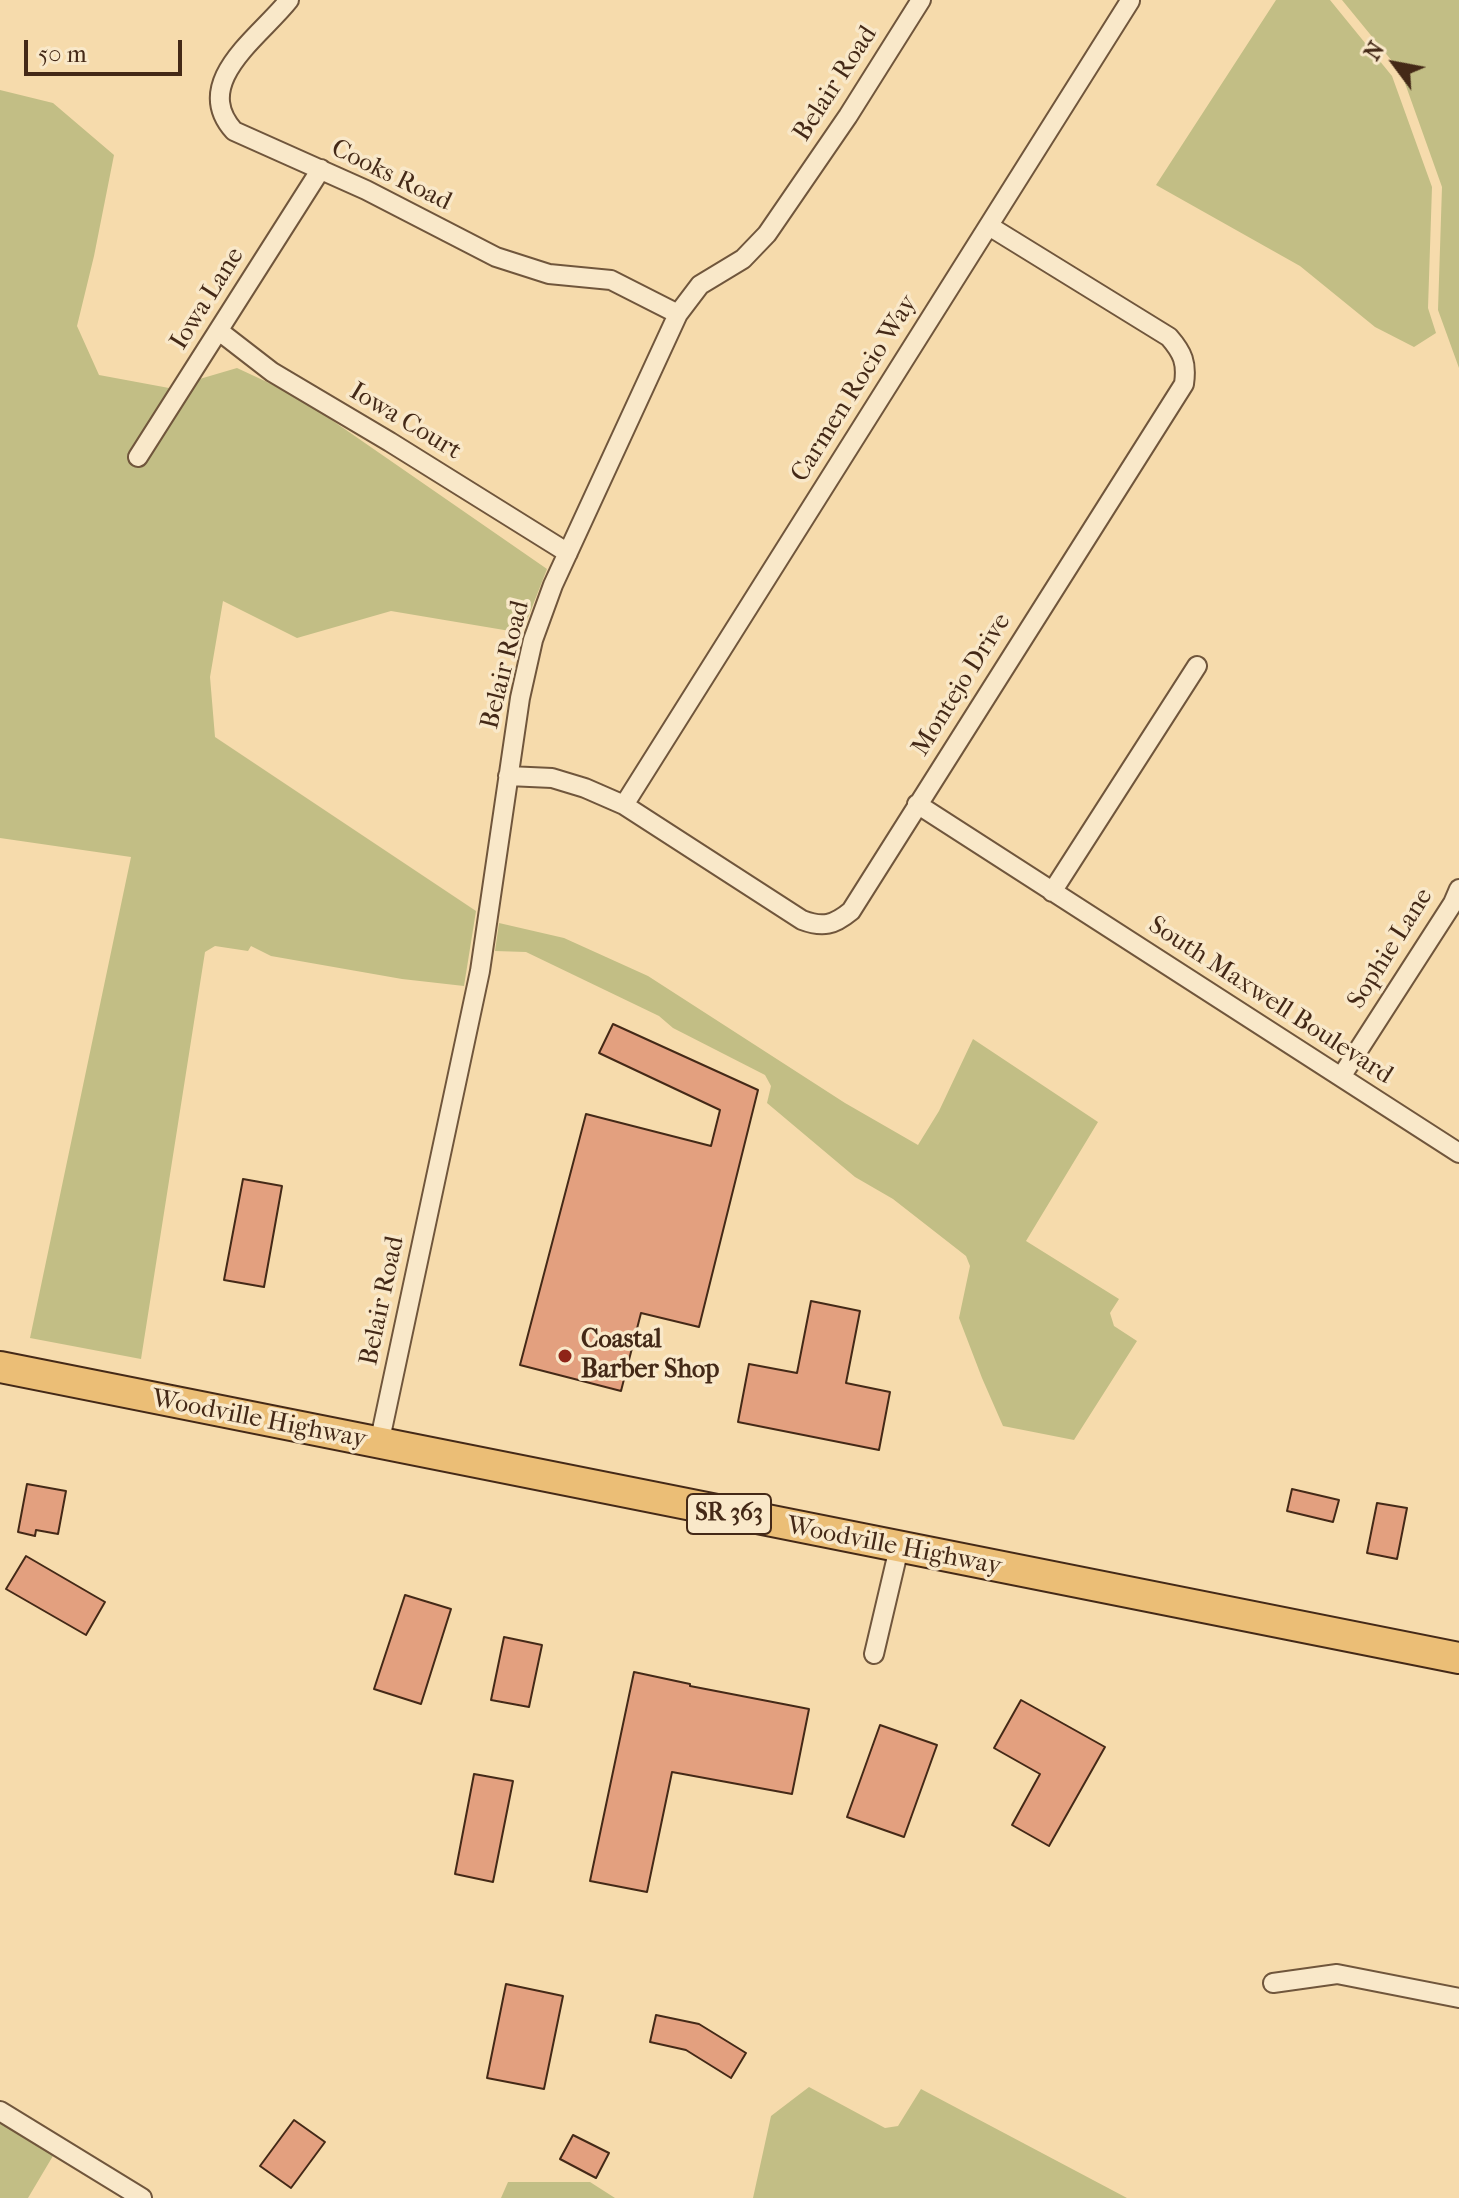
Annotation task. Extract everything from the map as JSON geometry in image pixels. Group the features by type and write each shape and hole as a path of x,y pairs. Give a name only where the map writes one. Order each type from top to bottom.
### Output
{"main road":[{"name":"Woodville Highway","path":"0,1367 1459,1658"}],"street":[{"name":"Cooks Road","path":"289,0 229,69 217,95 225,122 234,131 321,169 496,257 549,274 611,280 678,314"},
{"name":"Belair Road","path":"379,1444 480,971 520,698 533,640 568,553 678,314 700,285 743,259 767,234 848,116 921,0"},
{"name":"Carmen Rocio Way","path":"624,805 1130,1"},
{"name":"Iowa Lane","path":"138,457 321,169"},
{"name":"Montejo Drive","path":"508,776 552,778 624,805 802,920 819,926 836,923 851,911 1184,384 1186,368 1182,352 1169,337 989,226"},
{"name":"Iowa Court","path":"219,331 272,372 568,553"},
{"path":"1052,892 1197,666"},
{"name":"South Maxwell Boulevard","path":"917,804 1459,1153"},
{"name":"Sophie Lane","path":"1341,1077 1459,889"},
{"path":"874,1654 899,1548"},
{"path":"1273,1983 1337,1974 1459,1998"},
{"path":"0,2111 142,2198"}],"shaded area":[{"path":"1276,0 1330,0 1392,76 1432,187 1428,308 1436,333 1414,347 1375,327 1300,266 1156,185"},
{"path":"1342,0 1459,0 1459,368 1438,310 1442,187 1401,72"},
{"path":"0,90 53,103 114,155 77,326 99,375 169,388 237,368 297,396 547,569 522,633 391,611 297,638 223,601 210,677 215,737 476,911 464,986 402,979 271,956 251,946 248,951 215,946 205,952 141,1359 30,1338 131,857 0,838"},
{"path":"499,923 564,938 648,976 845,1103 918,1145 939,1111 973,1039 1098,1122 1026,1241 1119,1299 1110,1313 1114,1326 1137,1341 1074,1440 1003,1426 959,1318 970,1266 966,1256 893,1199 855,1177 767,1103 771,1086 765,1075 673,1028 659,1016 526,952 495,951"},
{"path":"809,2087 885,2128 898,2126 921,2089 1127,2198 753,2198 771,2116"},
{"path":"0,2100 63,2139 28,2198 0,2198"},
{"path":"508,2182 590,2182 615,2198 501,2198"}],"building":[{"path":"613,1024 758,1090 699,1327 641,1313 621,1391 520,1365 586,1114 711,1146 720,1110 599,1053"},
{"path":"243,1179 282,1186 264,1287 224,1280"},
{"path":"811,1301 860,1311 846,1383 890,1392 879,1450 738,1422 749,1364 797,1373"},
{"path":"27,1484 66,1491 58,1534 36,1530 35,1536 18,1532"},
{"path":"1292,1489 1339,1500 1333,1522 1287,1511"},
{"path":"1377,1503 1407,1508 1397,1559 1367,1553"},
{"path":"26,1556 105,1602 86,1635 6,1589"},
{"path":"405,1595 451,1609 421,1704 374,1689"},
{"path":"504,1637 542,1645 529,1707 491,1700"},
{"path":"634,1672 809,1709 792,1794 672,1772 647,1892 590,1881"},
{"path":"1021,1700 1105,1747 1049,1846 1012,1825 1040,1774 994,1748"},
{"path":"880,1725 937,1745 904,1837 847,1817"},
{"path":"474,1774 513,1781 493,1882 455,1874"},
{"path":"506,1984 563,1996 544,2089 487,2078"},
{"path":"656,2015 699,2024 746,2053 731,2078 686,2050 650,2042"},
{"path":"294,2120 325,2142 291,2188 260,2166"},
{"path":"573,2135 609,2153 596,2178 560,2159"}],"place":[{"name":"Coastal Barber Shop","path":"565,1356"}]}
